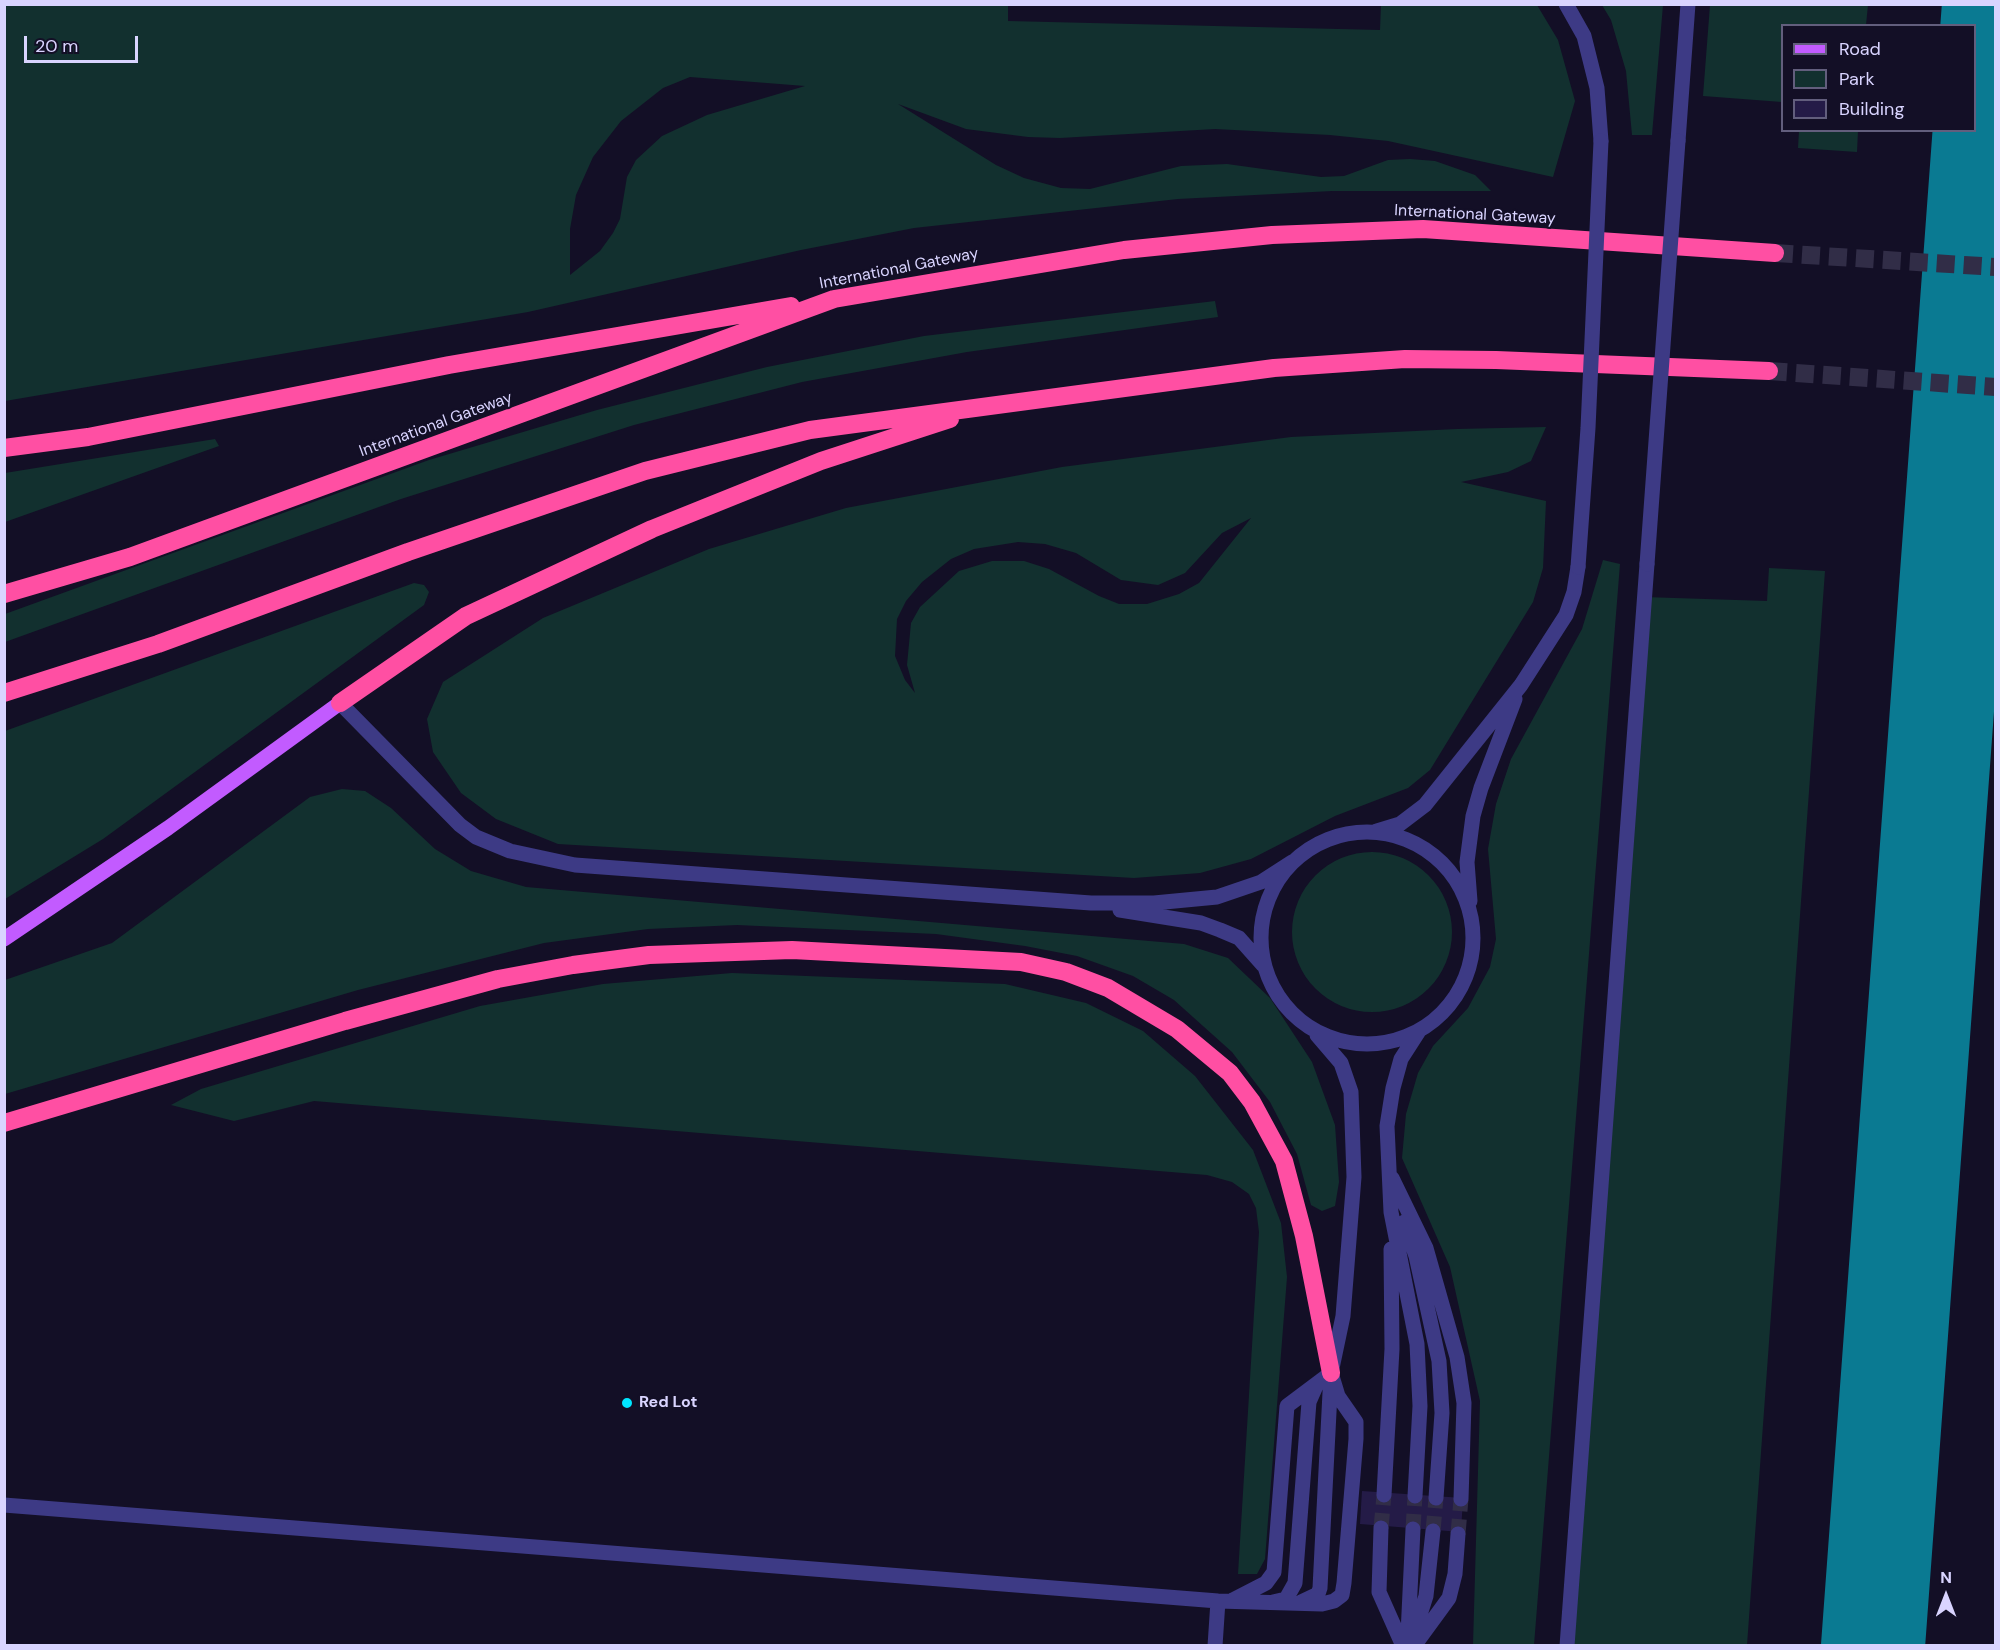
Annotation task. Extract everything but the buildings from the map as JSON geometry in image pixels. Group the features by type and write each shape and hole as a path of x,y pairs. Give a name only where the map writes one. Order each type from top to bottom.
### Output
{"highway":[{"name":"International Gateway","path":"4,594 130,557 834,298 1124,250 1272,235 1423,229 1775,254"},
{"path":"4,448 88,437 449,364 834,298"},
{"path":"4,693 158,644 408,552 645,471 810,430 1274,368 1405,359 1496,360 1769,371"},
{"path":"340,703 466,616 652,530 821,461 997,404"},
{"path":"4,1123 345,1021 498,979 582,963 649,955 792,950 1021,962 1066,972 1108,988 1178,1029 1230,1073 1252,1102 1284,1161 1304,1236 1331,1373"}],"main road":[{"path":"4,939 168,828 340,703"}],"street":[{"path":"1367,833 1401,824 1425,805 1521,685 1566,615 1574,592 1578,567 1588,428 1600,141 1597,88 1584,36 1566,4"},
{"path":"1567,1646 1688,4"},
{"path":"1471,920 1467,862 1473,816 1480,788 1521,685"},
{"path":"340,703 460,825 476,837 510,851 575,864 1091,903 1154,903 1216,897 1261,882 1320,842 1354,833 1389,834 1422,847 1448,869 1466,897 1474,930 1471,964 1458,995 1435,1021 1406,1038 1375,1045 1342,1042 1313,1031"},
{"path":"1292,862 1271,891 1260,924 1261,955 1270,985 1288,1011 1313,1031 1341,1063 1351,1092 1354,1177 1343,1316 1331,1373 1320,1588 1318,1594 1296,1604"},
{"path":"1091,903 1201,923 1220,930 1239,938 1265,969"},
{"path":"1384,1495 1390,1412 1393,1292 1387,1126 1393,1088 1401,1059 1420,1029"},
{"path":"1388,1170 1391,1212 1417,1344 1419,1406 1415,1496"},
{"path":"1388,1170 1416,1256 1439,1361 1442,1413 1436,1498"},
{"path":"1388,1170 1426,1248 1457,1357 1464,1402 1461,1499"},
{"path":"1223,1601 1266,1583 1274,1572 1286,1410 1290,1401 1316,1386 1331,1373"},
{"path":"4,1504 1223,1601 1322,1604 1334,1601 1342,1595 1356,1422 1338,1396 1331,1373"},
{"path":"1269,1603 1286,1599 1295,1583 1309,1402 1316,1386"},
{"path":"1382,1528 1378,1592 1408,1646"},
{"path":"1408,1646 1413,1529"},
{"path":"1408,1646 1426,1596 1433,1531"},
{"path":"1408,1646 1449,1598 1455,1575 1458,1534"},
{"path":"1215,1646 1223,1601"}],"green space":[{"path":"1008,4 1008,21 1380,30 1381,5 1537,5 1558,40 1575,101 1553,177 1388,141 1330,135 1215,129 1060,138 1028,137 966,129 898,104 996,165 1024,178 1061,188 1090,189 1181,166 1227,164 1321,177 1344,176 1388,160 1410,159 1435,161 1475,175 1491,191 1332,191 1178,199 914,228 801,250 528,312 5,401 5,5","holes":["690,77 805,86 707,115 662,136 636,160 627,177 620,219 613,233 600,251 570,275 570,229 576,195 593,157 621,121 663,88"]},
{"path":"1710,4 1868,5 1866,24 1781,24 1781,102 1703,96"},
{"path":"1602,5 1663,5 1652,135 1632,135 1626,71 1611,20"},
{"path":"1799,132 1858,132 1857,152 1798,148"},
{"path":"1215,301 1218,317 967,352 802,382 634,425 401,499 5,642 5,614 429,460 597,410 767,367 924,336"},
{"path":"1546,427 1531,461 1508,472 1461,482 1546,501 1543,568 1533,602 1430,770 1408,788 1335,816 1251,859 1200,873 1134,878 558,844 496,819 461,793 433,752 427,719 443,682 543,618 709,549 846,508 1062,467 1291,437","holes":["1251,518 1199,583 1179,594 1147,604 1119,604 1049,569 1024,561 992,561 959,571 920,607 911,623 907,665 915,693 905,680 895,656 897,619 906,601 922,582 951,559 974,549 1018,542 1045,544 1076,553 1121,580 1158,585 1185,573 1222,533"]},
{"path":"215,439 219,446 5,522 5,473"},
{"path":"1603,560 1620,564 1534,1645 1473,1645 1480,1401 1450,1267 1402,1158 1406,1114 1418,1073 1433,1046 1468,1008 1490,967 1496,939 1488,849 1496,804 1511,759 1582,629"},
{"path":"1769,568 1825,571 1747,1645 1567,1646 1644,597 1767,601"},
{"path":"414,583 424,585 429,592 424,605 103,839 5,899 5,731"},
{"path":"342,789 365,791 391,808 435,849 471,871 526,887 1184,944 1228,958 1270,998 1312,1062 1335,1125 1339,1182 1335,1206 1322,1211 1311,1205 1297,1154 1270,1102 1232,1052 1174,1000 1133,976 1077,956 1025,946 936,934 737,925 648,929 544,943 358,990 5,1094 5,980 112,943 310,797"},
{"path":"1372,852 1388,853 1403,858 1417,865 1429,875 1439,887 1446,901 1451,916 1451,948 1446,963 1439,977 1429,989 1417,999 1403,1006 1388,1011 1372,1012 1356,1011 1341,1006 1327,999 1315,989 1305,977 1298,963 1293,948 1292,932 1293,916 1298,901 1305,887 1315,875 1327,865 1341,858 1356,853"},
{"path":"732,973 1005,984 1086,1003 1143,1031 1195,1076 1253,1150 1281,1223 1287,1277 1265,1559 1257,1574 1238,1574 1259,1232 1256,1208 1249,1194 1232,1182 1207,1175 314,1101 234,1121 171,1105 201,1089 480,1006 603,984"}],"taxiway":[{"path":"1873,1646 1994,4"}],"tunnel":[{"path":"1775,253 1996,267"},
{"path":"1769,371 1996,387"},
{"path":"1381,1528 1384,1495"},
{"path":"1413,1529 1415,1496"},
{"path":"1433,1531 1436,1498"},
{"path":"1458,1534 1461,1499"}],"place":[{"name":"Red Lot","path":"627,1403"}]}
